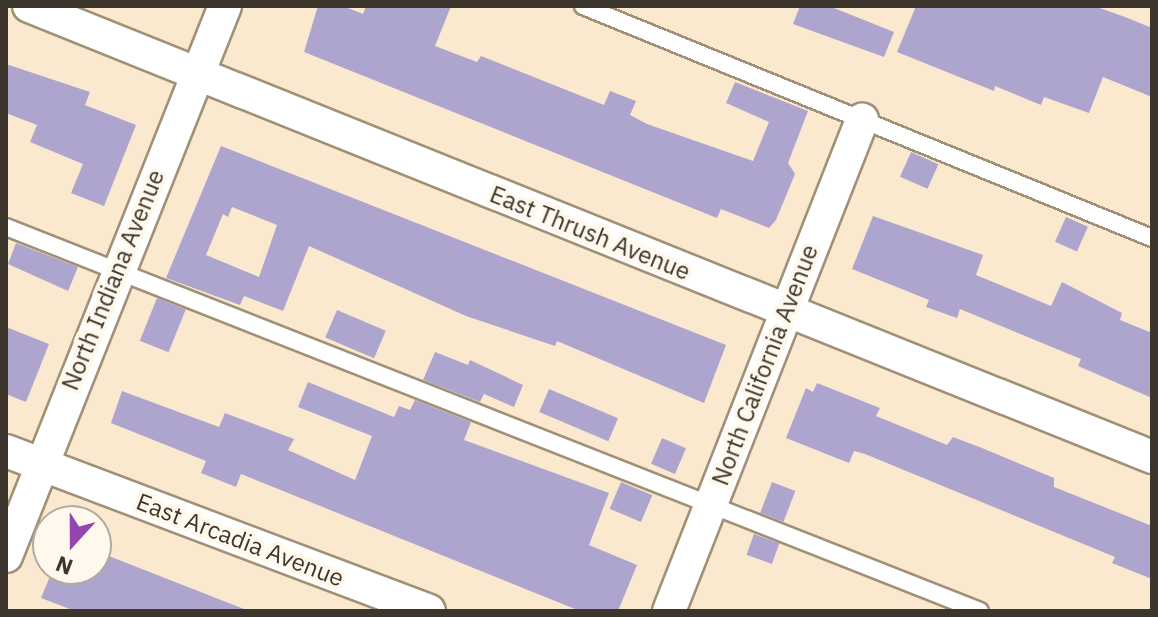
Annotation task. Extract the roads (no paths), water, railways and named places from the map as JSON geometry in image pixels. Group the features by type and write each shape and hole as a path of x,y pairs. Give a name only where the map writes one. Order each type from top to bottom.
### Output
{"street":[{"name":"East Thrush Avenue","path":"29,6 1152,457"},
{"name":"North Indiana Avenue","path":"6,556 38,464 225,6"},
{"name":"North California Avenue","path":"669,611 862,120"},
{"name":"East Arcadia Avenue","path":"6,451 429,611"}],"lane":[{"path":"583,6 1152,238"},
{"path":"6,227 980,611"}]}
